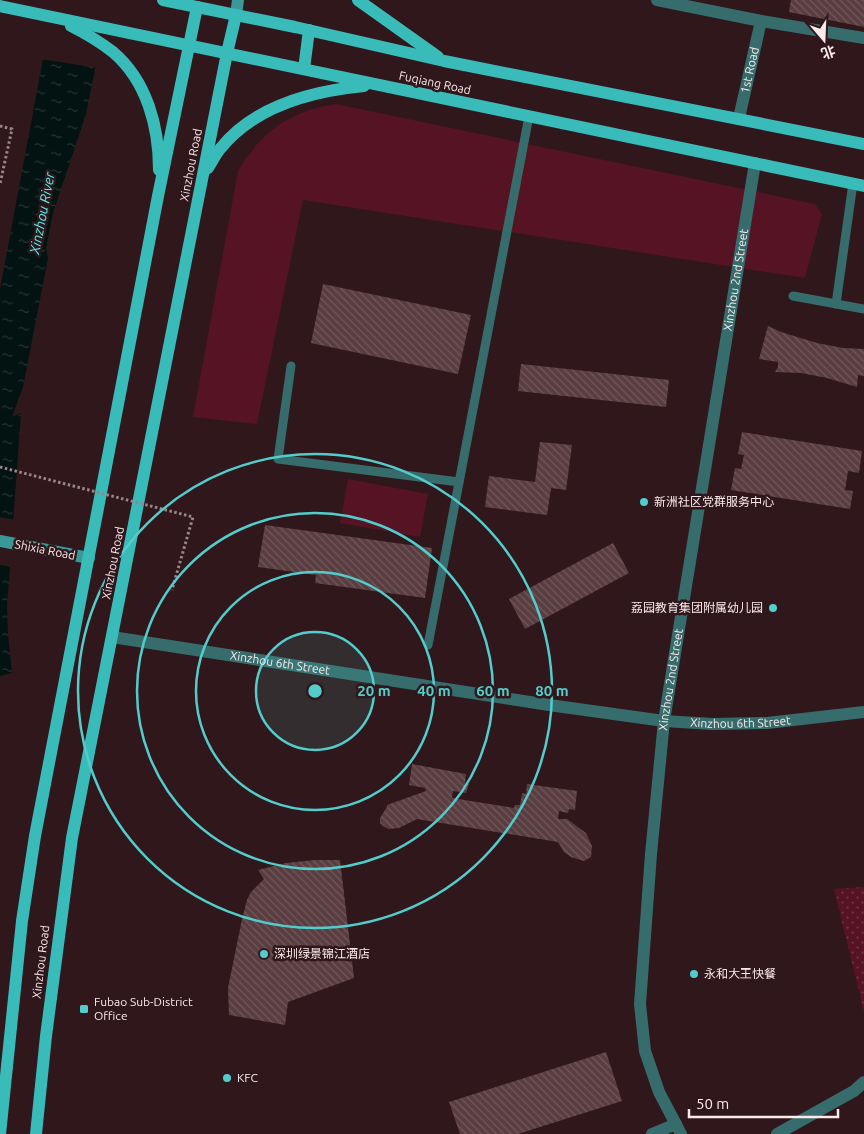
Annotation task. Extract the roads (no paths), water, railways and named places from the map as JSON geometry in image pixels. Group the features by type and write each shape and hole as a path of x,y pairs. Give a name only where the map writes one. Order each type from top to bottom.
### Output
{"main road":[{"name":"Fuqiang Road","path":"163,0 198,4 236,15 444,62 739,118 864,144"},
{"path":"358,0 444,62"},
{"name":"Xinzhou Road","path":"0,1134 22,921 30,867 158,196 198,4"},
{"name":"Fuqiang Road","path":"0,6 858,185"},
{"name":"Xinzhou Road","path":"36,1134 46,1036 72,838 202,177 236,15"},
{"path":"60,20 113,52 126,66 143,93 154,122 159,158 158,196"},
{"path":"304,69 309,30"},
{"path":"202,177 219,149 239,129 262,114 286,103 315,94 346,88 378,85"}],"street":[{"name":"Xinzhou Road","path":"236,15 238,0"},
{"path":"657,0 761,22 864,38"},
{"name":"1st Road","path":"739,118 761,22"},
{"name":"Xinzhou 2nd Street","path":"679,1129 659,1092 645,1051 640,1004 650,854 664,721 755,163"},
{"name":"Shixia Road","path":"0,541 89,558"},
{"name":"Xinzhou 6th Street","path":"112,637 664,721 713,724 767,723 864,712"},
{"path":"777,1134 854,1091 864,1082"},
{"path":"652,1134 679,1129"}],"lane":[{"path":"428,645 529,116"},
{"path":"836,304 858,185"},
{"path":"793,296 864,309"},
{"path":"291,366 278,459 459,482"}],"water":[{"name":"Xinzhou River","path":"54,0 109,0 86,114 53,213 46,248 48,258 23,387 12,417 21,413 7,607 12,673 0,676 0,289"}],"place":[{"name":"新洲社区党群服务中心","path":"644,502"},
{"name":"荔园教育集团附属幼儿园","path":"773,608"},
{"name":"深圳绿景锦江酒店","path":"264,954"},
{"name":"永和大王快餐","path":"694,974"},
{"name":"Fubao Sub-District Office","path":"84,1009"},
{"name":"KFC","path":"227,1078"}]}
